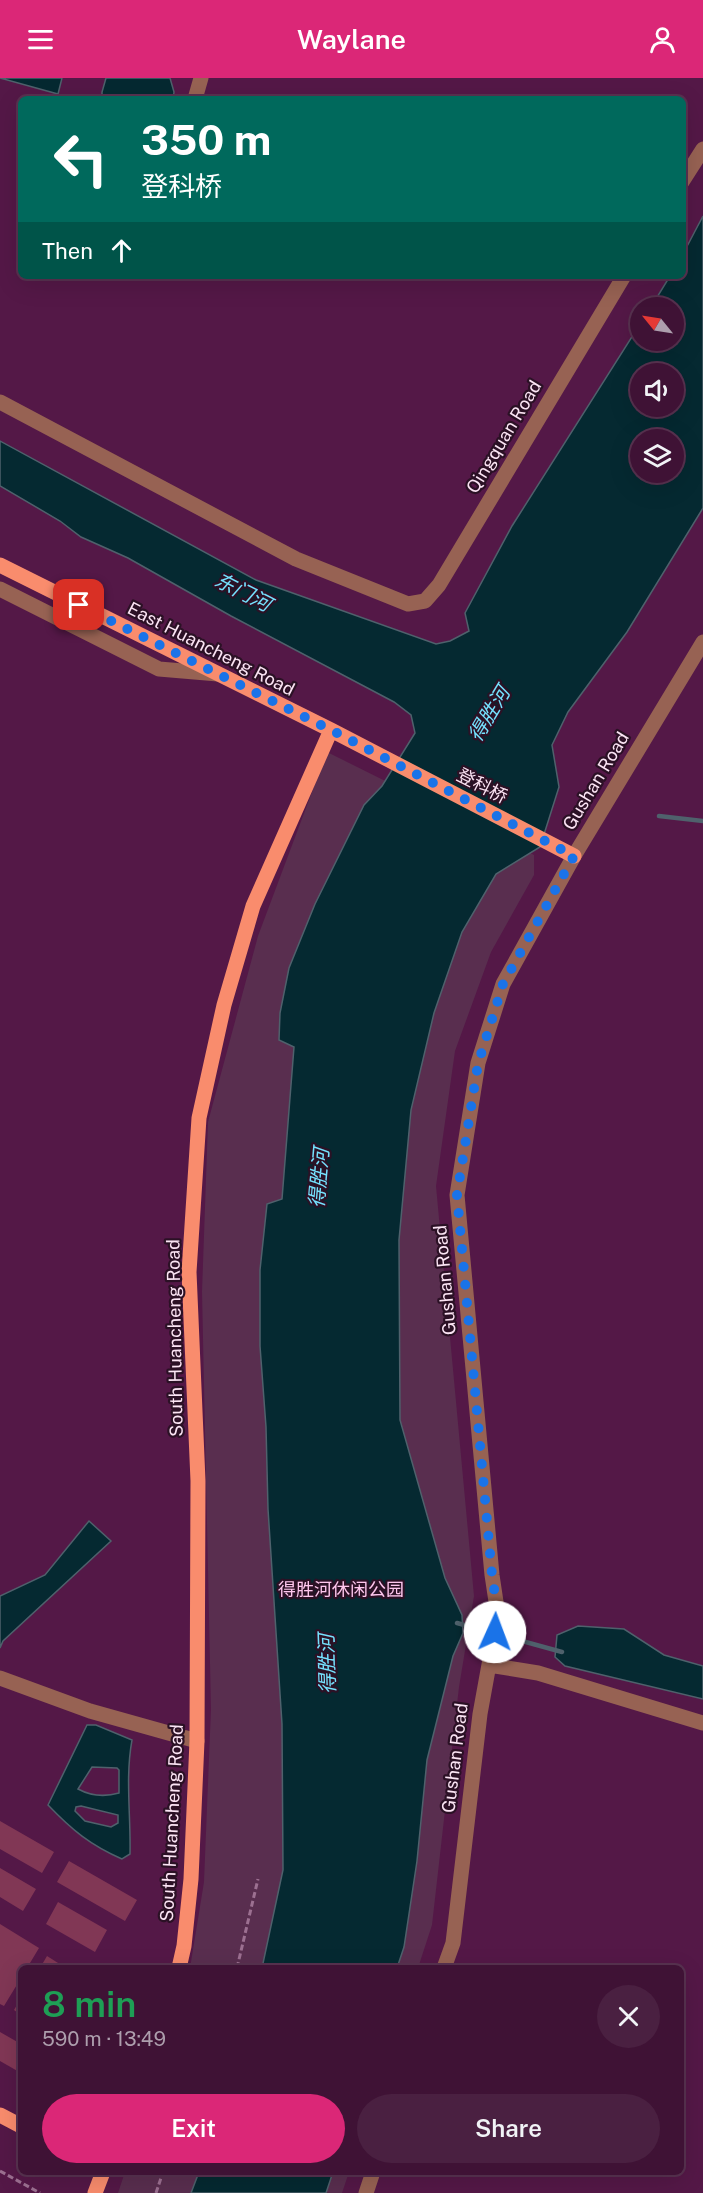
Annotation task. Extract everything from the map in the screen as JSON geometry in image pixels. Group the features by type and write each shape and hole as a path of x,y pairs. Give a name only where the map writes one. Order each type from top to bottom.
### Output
{"main road":[{"name":"East Huancheng Road","path":"0,565 371,752"},
{"name":"South Huancheng Road","path":"180,1965 184,1946 191,1879 197,1741 198,1481 189,1272 200,1118 224,1005 254,906 331,730"},
{"name":"登科桥","path":"371,752 574,856"},
{"path":"0,2115 18,2124"},
{"path":"95,2193 102,2175"}],"street":[{"path":"196,96 201,78"},
{"path":"686,176 703,149"},
{"name":"Qingquan Road","path":"0,402 296,558 408,604 425,601 439,585 622,279"},
{"path":"0,589 159,669 218,674"},
{"name":"Gushan Road","path":"445,1965 453,1943 480,1714 498,1615 491,1564 457,1195 478,1064 503,984 574,856 703,642"},
{"path":"489,1665 538,1673 703,1723"},
{"path":"0,1678 90,1711 197,1741"},
{"path":"366,2193 373,2175"}],"path":[{"path":"238,1965 258,1878"},
{"path":"0,2171 40,2193"},
{"path":"156,2193 162,2175"}],"green space":[{"name":"得胜河休闲公园","path":"327,752 534,855 534,875 491,952 455,1051 436,1186 474,1596 459,1687 432,1925 419,1965 190,1965 204,1882 211,1709 202,1292 208,1122 258,936"},
{"path":"124,2175 348,2175 342,2193 118,2193"}],"water":[{"path":"0,78 62,78 58,94"},
{"path":"106,78 170,78 174,92 173,96 102,96"},
{"name":"得胜河休闲公园","path":"703,216 703,508 627,632 568,712 552,745 559,787 540,847 496,874 462,932 434,1013 411,1110 399,1240 400,1420 445,1578 462,1615 463,1633 453,1656 427,1760 417,1861 404,1947 398,1965 263,1965 283,1870 282,1724 260,1346 260,1270 267,1204 282,1199 294,1047 279,1040 280,1013 289,968 315,904 364,805 382,786 415,733 411,715 394,702 231,616 128,558 81,537 60,521 0,486 0,441 256,580 436,644 450,641 469,631 465,613 512,526 630,340 630,351 684,351 684,297 657,297 668,279 686,279 686,248"},
{"path":"89,1521 111,1541 3,1641 0,1648 0,1596 45,1575"},
{"path":"578,1626 624,1629 664,1655 703,1666 703,1699 565,1666 555,1657 557,1635"},
{"path":"87,1725 96,1725 132,1740 129,1783 130,1854 122,1859 100,1848 74,1829 48,1805","holes":["92,1767 117,1768 119,1770 119,1793 98,1795 78,1789","81,1806 118,1815 118,1823 111,1827 85,1821 75,1811 76,1807"]},
{"path":"198,2175 332,2175 326,2193 191,2193"}],"building":[{"path":"0,1821 54,1852 42,1873 0,1849"},
{"path":"69,1861 137,1900 125,1921 57,1882"},
{"path":"0,1868 36,1889 23,1911 0,1897"},
{"path":"58,1902 107,1930 95,1952 46,1924"},
{"path":"0,1924 39,1948 29,1965 18,1965 18,1983 4,2006 0,2004"},
{"path":"47,1956 61,1965 42,1965"},
{"path":"0,2032 18,2042 18,2071 0,2061"}],"waterway":[{"path":"659,816 703,821"},
{"path":"457,1623 562,1652"}],"route":[{"path":"79,605 331,730 574,856 503,984 478,1064 457,1195 492,1575 498,1615 495,1632"}],"water label":[{"name":"东门河","path":"243,592"},
{"name":"得胜河","path":"489,714"},
{"name":"得胜河","path":"319,1178"},
{"name":"得胜河","path":"327,1664"}]}
